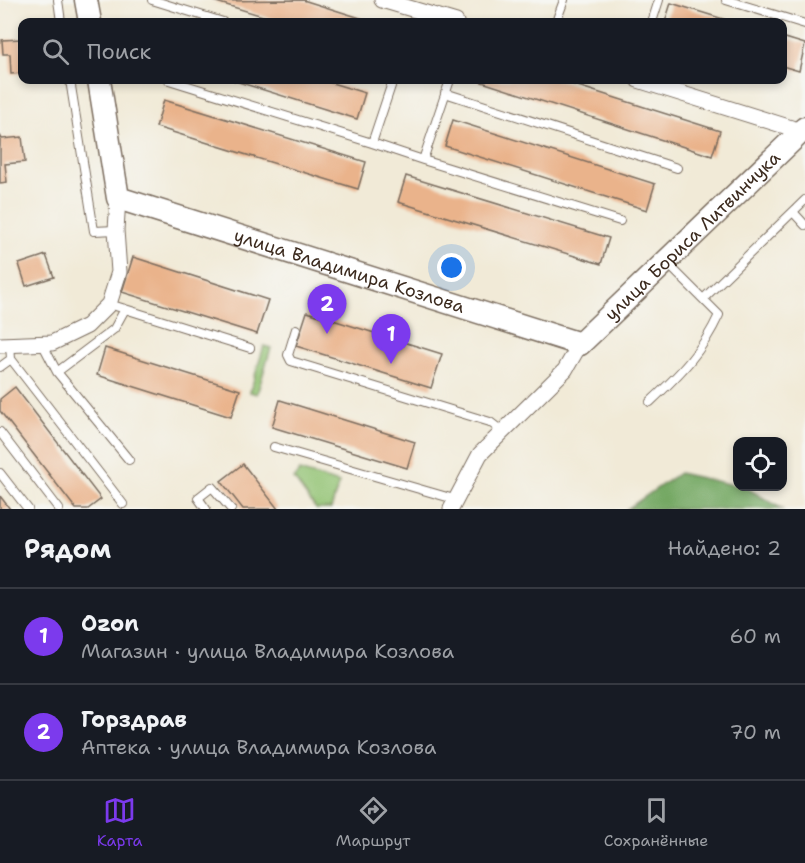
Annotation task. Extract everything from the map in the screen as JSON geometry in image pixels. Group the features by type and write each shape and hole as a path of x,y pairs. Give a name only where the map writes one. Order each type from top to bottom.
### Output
{"street":[{"path":"86,0 89,18"},
{"path":"382,0 415,13 438,18"},
{"path":"7,349 52,343 87,326 109,304 119,272 116,230 118,198 100,84"},
{"path":"651,84 803,129"},
{"name":"улица Бориса Литвинчука","path":"580,344 803,129"},
{"name":"улица Владимира Козлова","path":"118,198 580,344"},
{"path":"452,504 480,454 565,370 580,344"}],"lane":[{"path":"58,0 60,18"},
{"path":"152,0 211,18"},
{"path":"557,18 564,0"},
{"path":"653,18 659,0"},
{"path":"726,0 785,18"},
{"path":"787,19 805,24"},
{"path":"71,84 94,231 116,230"},
{"path":"182,84 620,220"},
{"path":"372,143 392,84"},
{"path":"423,160 448,84"},
{"path":"445,93 677,168"},
{"path":"703,299 805,200"},
{"path":"793,212 805,225"},
{"path":"650,402 676,378 706,344 719,315 666,262"},
{"path":"109,304 250,348"},
{"path":"57,372 114,329 125,309"},
{"path":"296,329 288,355 291,361 490,422 503,432"},
{"path":"42,343 57,372 129,460"},
{"path":"0,367 7,349"},
{"path":"7,349 123,504"},
{"path":"0,432 59,509"},
{"path":"274,447 452,504"},
{"path":"0,473 28,509"},
{"path":"206,509 198,498 212,487 231,509"}],"green space":[{"path":"264,346 271,348 257,394 250,392"},
{"path":"299,471 339,483 331,509 316,509 294,479"},
{"path":"679,473 733,485 733,491 752,491 782,509 627,509"}],"building":[{"path":"303,0 360,18 270,18 213,1"},
{"path":"671,3 720,18 666,18"},
{"path":"18,39 18,73 11,74 10,54 3,54 2,40"},
{"path":"787,39 805,44 799,71 787,67"},
{"path":"245,84 335,84 365,93 357,119"},
{"path":"488,84 572,84 720,131 712,156"},
{"path":"164,100 366,162 358,189 156,127"},
{"path":"453,120 655,184 647,210 445,146"},
{"path":"0,135 2,139 22,137 25,162 5,164 7,182 0,183"},
{"path":"406,176 609,238 601,264 398,202"},
{"path":"46,255 54,277 26,286 19,264"},
{"path":"133,257 268,300 257,334 122,292"},
{"path":"307,312 442,354 431,388 296,346"},
{"path":"105,348 240,390 231,417 97,375"},
{"path":"15,387 101,499 88,509 76,509 0,411 0,399"},
{"path":"280,400 415,442 407,468 272,427"},
{"path":"243,464 278,509 243,509 221,481"},
{"path":"0,496 10,509 0,509"}],"place":[{"name":"Горздрав","path":"327,334"},
{"name":"Ozon","path":"391,364"}]}
